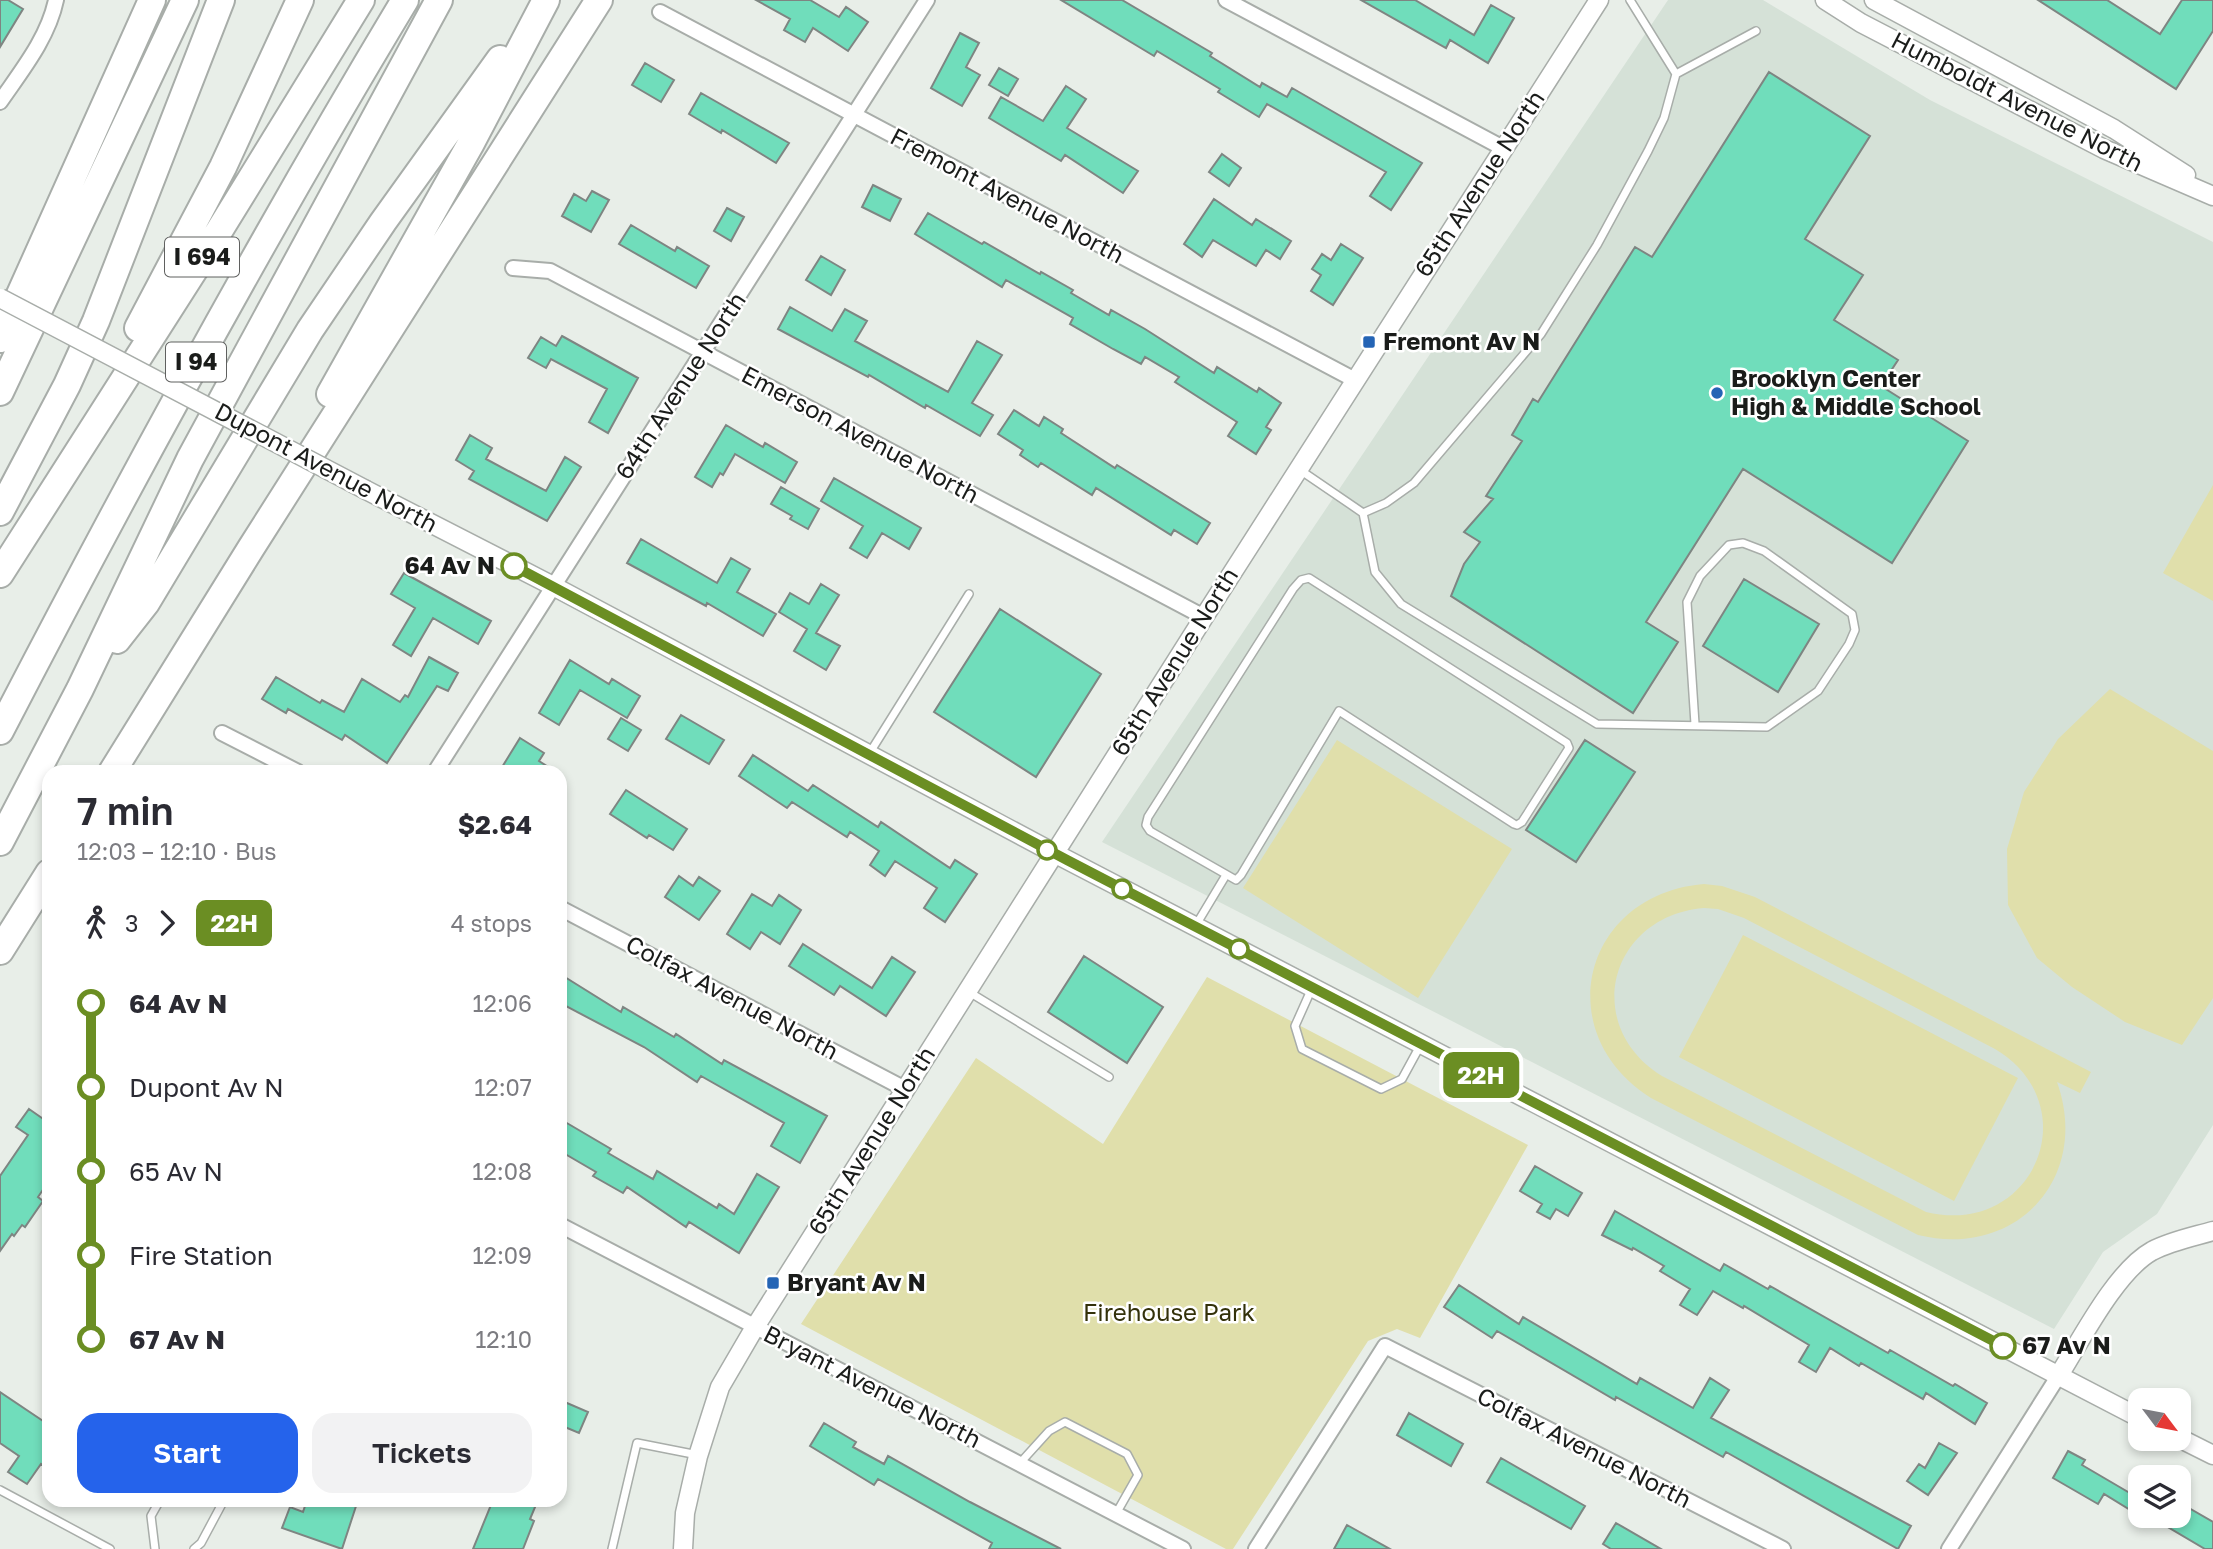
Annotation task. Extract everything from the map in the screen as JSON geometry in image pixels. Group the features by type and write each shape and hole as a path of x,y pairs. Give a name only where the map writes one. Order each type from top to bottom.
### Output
{"highway":[{"path":"0,340 152,0"},
{"path":"0,392 186,0"},
{"path":"0,512 67,385 96,321 221,0"},
{"path":"40,512 193,226 300,0"},
{"name":"I 694","path":"0,574 211,243 361,0"},
{"name":"I 94","path":"0,731 100,537 209,339 286,201 405,0"},
{"path":"0,842 80,689 190,459 439,0"},
{"path":"80,689 146,603 310,330 539,0"},
{"path":"140,726 405,263 546,0"},
{"path":"116,765 599,0"},
{"path":"0,951 42,884"}],"street":[{"path":"0,102 40,43 52,19 56,0"},
{"name":"64th Avenue North","path":"439,765 927,0"},
{"path":"1226,0 1503,148"},
{"name":"65th Avenue North","path":"683,1549 685,1513 698,1456 720,1387 755,1327 1298,468 1599,0"},
{"name":"Humboldt Avenue North","path":"1825,0 1861,23 2104,149 2213,194"},
{"name":"Humboldt Avenue North","path":"1875,0 2114,129 2213,194"},
{"name":"Fremont Avenue North","path":"660,12 1355,380"},
{"name":"Emerson Avenue North","path":"513,268 550,271 1204,617"},
{"name":"Dupont Avenue North","path":"0,298 553,586 1054,853 2128,1412"},
{"path":"222,733 284,765"},
{"name":"Colfax Avenue North","path":"567,912 905,1089"},
{"name":"Bryant Avenue North","path":"567,1229 1184,1549"},
{"path":"1949,1549 2129,1269 2150,1252 2213,1231"},
{"name":"Colfax Avenue North","path":"1256,1549 1385,1346 1783,1549"},
{"path":"2191,1444 2213,1455"}],"lane":[{"path":"1630,0 1676,74"},
{"path":"1861,23 1875,0"},
{"path":"1363,513 1386,503 1414,483 1541,334 1597,245 1648,151 1664,118 1676,74 1756,31"},
{"path":"1298,468 1363,513 1375,572 1401,604 1597,724 1767,727 1818,691 1849,645 1855,630 1852,614 1764,551 1743,543 1729,545 1700,576 1687,602 1695,724"},
{"path":"1309,578 1569,746 1522,822 1517,825 1339,711 1241,875 1236,880 1226,874 1150,831 1146,825 1148,817 1301,580 1309,578"},
{"path":"869,755 969,594"},
{"path":"1195,926 1226,874"},
{"path":"1312,987 1295,1026 1301,1049 1381,1089 1402,1079 1421,1044"},
{"path":"967,990 1109,1077"},
{"path":"1020,1463 1049,1431 1065,1422 1127,1454 1138,1475 1116,1512"},
{"path":"612,1549 637,1443 698,1456"},
{"path":"0,1490 110,1549"},
{"path":"155,1549 151,1516 156,1507"},
{"path":"194,1549 201,1544 220,1507"}],"shaded area":[{"path":"1668,0 1763,0 1930,100 2213,242 2213,1125 2157,1214 2103,1252 2054,1329 1102,842"}],"green space":[{"path":"2213,485 2213,601 2163,573"},
{"path":"2110,689 2213,751 2213,998 2182,1045 2125,1022 2072,987 2037,958 2008,905 2007,849 2024,792 2058,739"},
{"path":"1337,740 1512,849 1418,998 1243,888"},
{"path":"1704,884 1722,886 1755,897 2091,1072 2080,1093 2057,1082 2065,1117 2064,1149 2054,1178 2037,1203 2014,1222 1986,1235 1954,1239 1918,1235 1651,1098 1619,1071 1599,1039 1591,1004 1594,970 1607,939 1630,913 1663,893","holes":["1704,908 1718,909 1744,918 1995,1049 2023,1073 2039,1102 2043,1132 2036,1161 2020,1187 1996,1205 1964,1215 1926,1212 1662,1076 1637,1055 1621,1030 1615,1003 1617,976 1628,951 1646,931 1672,915"]},
{"path":"1743,935 2018,1078 1954,1201 1679,1057"},
{"name":"Firehouse Park","path":"1207,977 1528,1145 1420,1338 1397,1329 1368,1341 1233,1549 1226,1549 801,1324 976,1058 1103,1144"}],"building":[{"path":"0,0 8,0 23,9 0,47"},
{"path":"756,0 810,0 839,17 846,7 868,22 848,51 813,28 805,42 784,30 790,19"},
{"path":"1061,0 1122,0 1212,53 1210,56 1260,87 1262,83 1287,97 1292,88 1422,163 1391,210 1370,196 1386,172 1267,104 1259,117 1218,92 1220,89 1157,51 1154,56"},
{"path":"1361,0 1415,0 1474,35 1491,5 1514,18 1488,63 1450,40 1446,48"},
{"path":"2038,0 2107,0 2160,34 2182,0 2213,0 2213,31 2176,89"},
{"path":"960,33 979,43 966,67 980,75 962,106 931,88"},
{"path":"645,63 674,80 661,102 632,85"},
{"path":"999,68 1018,79 1008,96 989,85"},
{"name":"Brooklyn Center High & Middle School","path":"1769,72 1870,136 1805,239 1863,275 1834,320 1898,360 1881,386 1968,441 1892,563 1743,469 1646,622 1678,642 1633,713 1451,596 1464,564 1480,542 1464,532 1493,499 1486,496 1522,441 1512,435 1533,399 1538,402 1635,247 1652,257"},
{"path":"1066,86 1086,99 1067,128 1138,171 1123,193 1065,155 1061,161 989,118 1001,97 1043,121"},
{"path":"701,93 789,143 776,163 722,130 721,133 689,114"},
{"path":"1222,154 1241,168 1229,186 1209,172"},
{"path":"873,185 901,199 890,221 862,207"},
{"path":"592,191 609,200 591,232 562,216 574,194 586,201"},
{"path":"1214,199 1252,225 1256,219 1291,241 1280,259 1266,250 1256,266 1213,240 1202,257 1184,244"},
{"path":"727,208 744,217 731,241 714,231"},
{"path":"928,213 1073,290 1071,293 1109,315 1111,310 1145,329 1214,373 1217,367 1257,392 1259,388 1281,403 1266,427 1271,430 1256,454 1228,436 1237,422 1175,382 1179,377 1145,357 1141,364 1113,349 1070,324 1073,318 1006,280 1002,287 915,234"},
{"path":"631,225 675,251 677,247 709,266 696,288 619,244"},
{"path":"1341,244 1363,258 1333,305 1311,291 1321,275 1312,269 1322,254 1331,260"},
{"path":"821,256 845,270 831,295 806,280"},
{"path":"790,307 832,331 845,309 867,321 855,341 948,392 977,341 1002,355 972,403 993,415 980,436 926,405 925,408 869,375 868,377 778,329"},
{"path":"562,336 638,378 608,433 589,422 607,389 551,359 546,368 528,358 541,337 556,346"},
{"path":"1014,410 1039,426 1044,417 1063,429 1061,433 1115,468 1117,465 1210,523 1197,544 1174,530 1171,535 1096,488 1092,495 1041,463 1038,467 1020,455 1023,450 998,434"},
{"path":"726,425 763,447 765,443 797,462 785,483 735,454 723,475 720,473 712,487 695,477"},
{"path":"470,435 492,448 486,459 546,491 565,457 581,467 547,521 469,479 474,471 456,460"},
{"path":"834,478 921,528 909,549 882,533 867,558 850,548 863,526 821,501"},
{"path":"781,487 819,509 808,529 771,504"},
{"path":"641,539 717,583 731,558 750,569 737,592 776,614 763,636 707,603 706,606 627,563"},
{"path":"404,573 491,621 478,644 433,618 411,656 393,645 415,608 391,594"},
{"path":"1744,579 1819,624 1778,692 1703,646"},
{"path":"821,584 839,595 816,633 840,646 826,670 794,651 807,629 779,612 790,593 809,604"},
{"path":"1000,609 1101,674 1036,777 934,712"},
{"path":"429,657 458,673 448,691 437,686 387,763 345,735 342,740 288,709 286,713 262,699 276,677 320,703 322,700 344,712 362,679 400,702 405,695 408,697"},
{"path":"570,660 609,684 612,679 640,696 627,718 580,690 559,725 539,713"},
{"path":"681,715 724,740 709,764 666,739"},
{"path":"621,718 641,730 628,751 608,739"},
{"path":"520,738 544,753 539,761 545,765 503,765"},
{"path":"1585,740 1635,772 1576,862 1526,830"},
{"path":"753,755 808,791 813,785 878,827 881,822 950,868 955,860 977,874 945,922 924,908 937,888 895,861 885,876 870,865 879,851 850,832 847,837 792,802 787,808 739,776"},
{"path":"626,790 687,829 673,850 649,835 647,838 610,814"},
{"path":"679,876 693,886 699,877 720,891 699,920 665,897"},
{"path":"752,894 772,906 779,895 801,910 780,944 761,932 750,949 727,934"},
{"path":"803,944 872,988 892,957 915,972 886,1016 840,986 834,995 789,966"},
{"path":"1084,956 1163,1007 1127,1063 1048,1012"},
{"path":"567,978 621,1012 623,1007 674,1037 676,1034 722,1064 724,1060 827,1116 800,1163 771,1146 784,1123 701,1076 697,1082 644,1047 567,1007"},
{"path":"29,1109 42,1118 42,1191 38,1197 42,1202 25,1227 22,1225 14,1236 12,1234 0,1251 0,1176 28,1135 16,1127"},
{"path":"567,1123 611,1149 608,1153 653,1179 657,1171 717,1208 719,1204 734,1214 757,1174 779,1187 739,1253 689,1222 686,1227 627,1187 623,1193 593,1176 596,1172 567,1155"},
{"path":"1535,1166 1582,1193 1568,1216 1556,1209 1550,1219 1537,1212 1542,1204 1520,1191"},
{"path":"1615,1211 1720,1271 1724,1264 1768,1289 1770,1286 1888,1353 1890,1350 1987,1403 1975,1424 1926,1393 1923,1399 1830,1348 1816,1372 1799,1362 1809,1345 1744,1306 1743,1308 1713,1291 1697,1315 1680,1305 1690,1289 1660,1271 1664,1266 1633,1248 1632,1250 1602,1235"},
{"path":"1459,1285 1519,1324 1523,1317 1637,1384 1640,1378 1693,1408 1710,1378 1729,1390 1711,1418 1911,1526 1898,1549 1726,1452 1723,1457 1616,1397 1615,1400 1497,1331 1492,1338 1444,1307"},
{"path":"0,1392 42,1420 42,1465 27,1484 8,1472 19,1456 0,1443"},
{"path":"567,1403 588,1412 579,1433 567,1428"},
{"path":"1409,1413 1463,1444 1451,1466 1397,1435"},
{"path":"824,1423 856,1442 853,1447 884,1464 888,1456 1061,1549 989,1549 992,1543 878,1479 874,1485 810,1446"},
{"path":"1939,1443 1957,1453 1928,1495 1907,1481 1919,1464 1925,1468"},
{"path":"2068,1451 2085,1460 2082,1465 2128,1492 2128,1509 2104,1494 2098,1504 2053,1478"},
{"path":"1501,1458 1585,1506 1571,1529 1487,1482"},
{"path":"290,1507 303,1512 305,1507 356,1507 342,1549 282,1528"},
{"path":"490,1507 535,1507 530,1519 534,1521 523,1549 473,1549"},
{"path":"2191,1509 2213,1522 2213,1549 2205,1549 2169,1528 2191,1528"},
{"path":"1616,1523 1661,1549 1611,1549 1603,1544"},
{"path":"1347,1525 1390,1549 1334,1549"}],"bus line":[{"name":"22H","path":"514,566 1067,860 2003,1346"}],"place":[{"name":"Fremont Av N","path":"1369,342"},
{"name":"Brooklyn Center High & Middle School","path":"1717,393"},
{"name":"64 Av N","path":"514,566"},
{"name":"Bryant Av N","path":"773,1283"},
{"name":"67 Av N","path":"2003,1346"}]}
